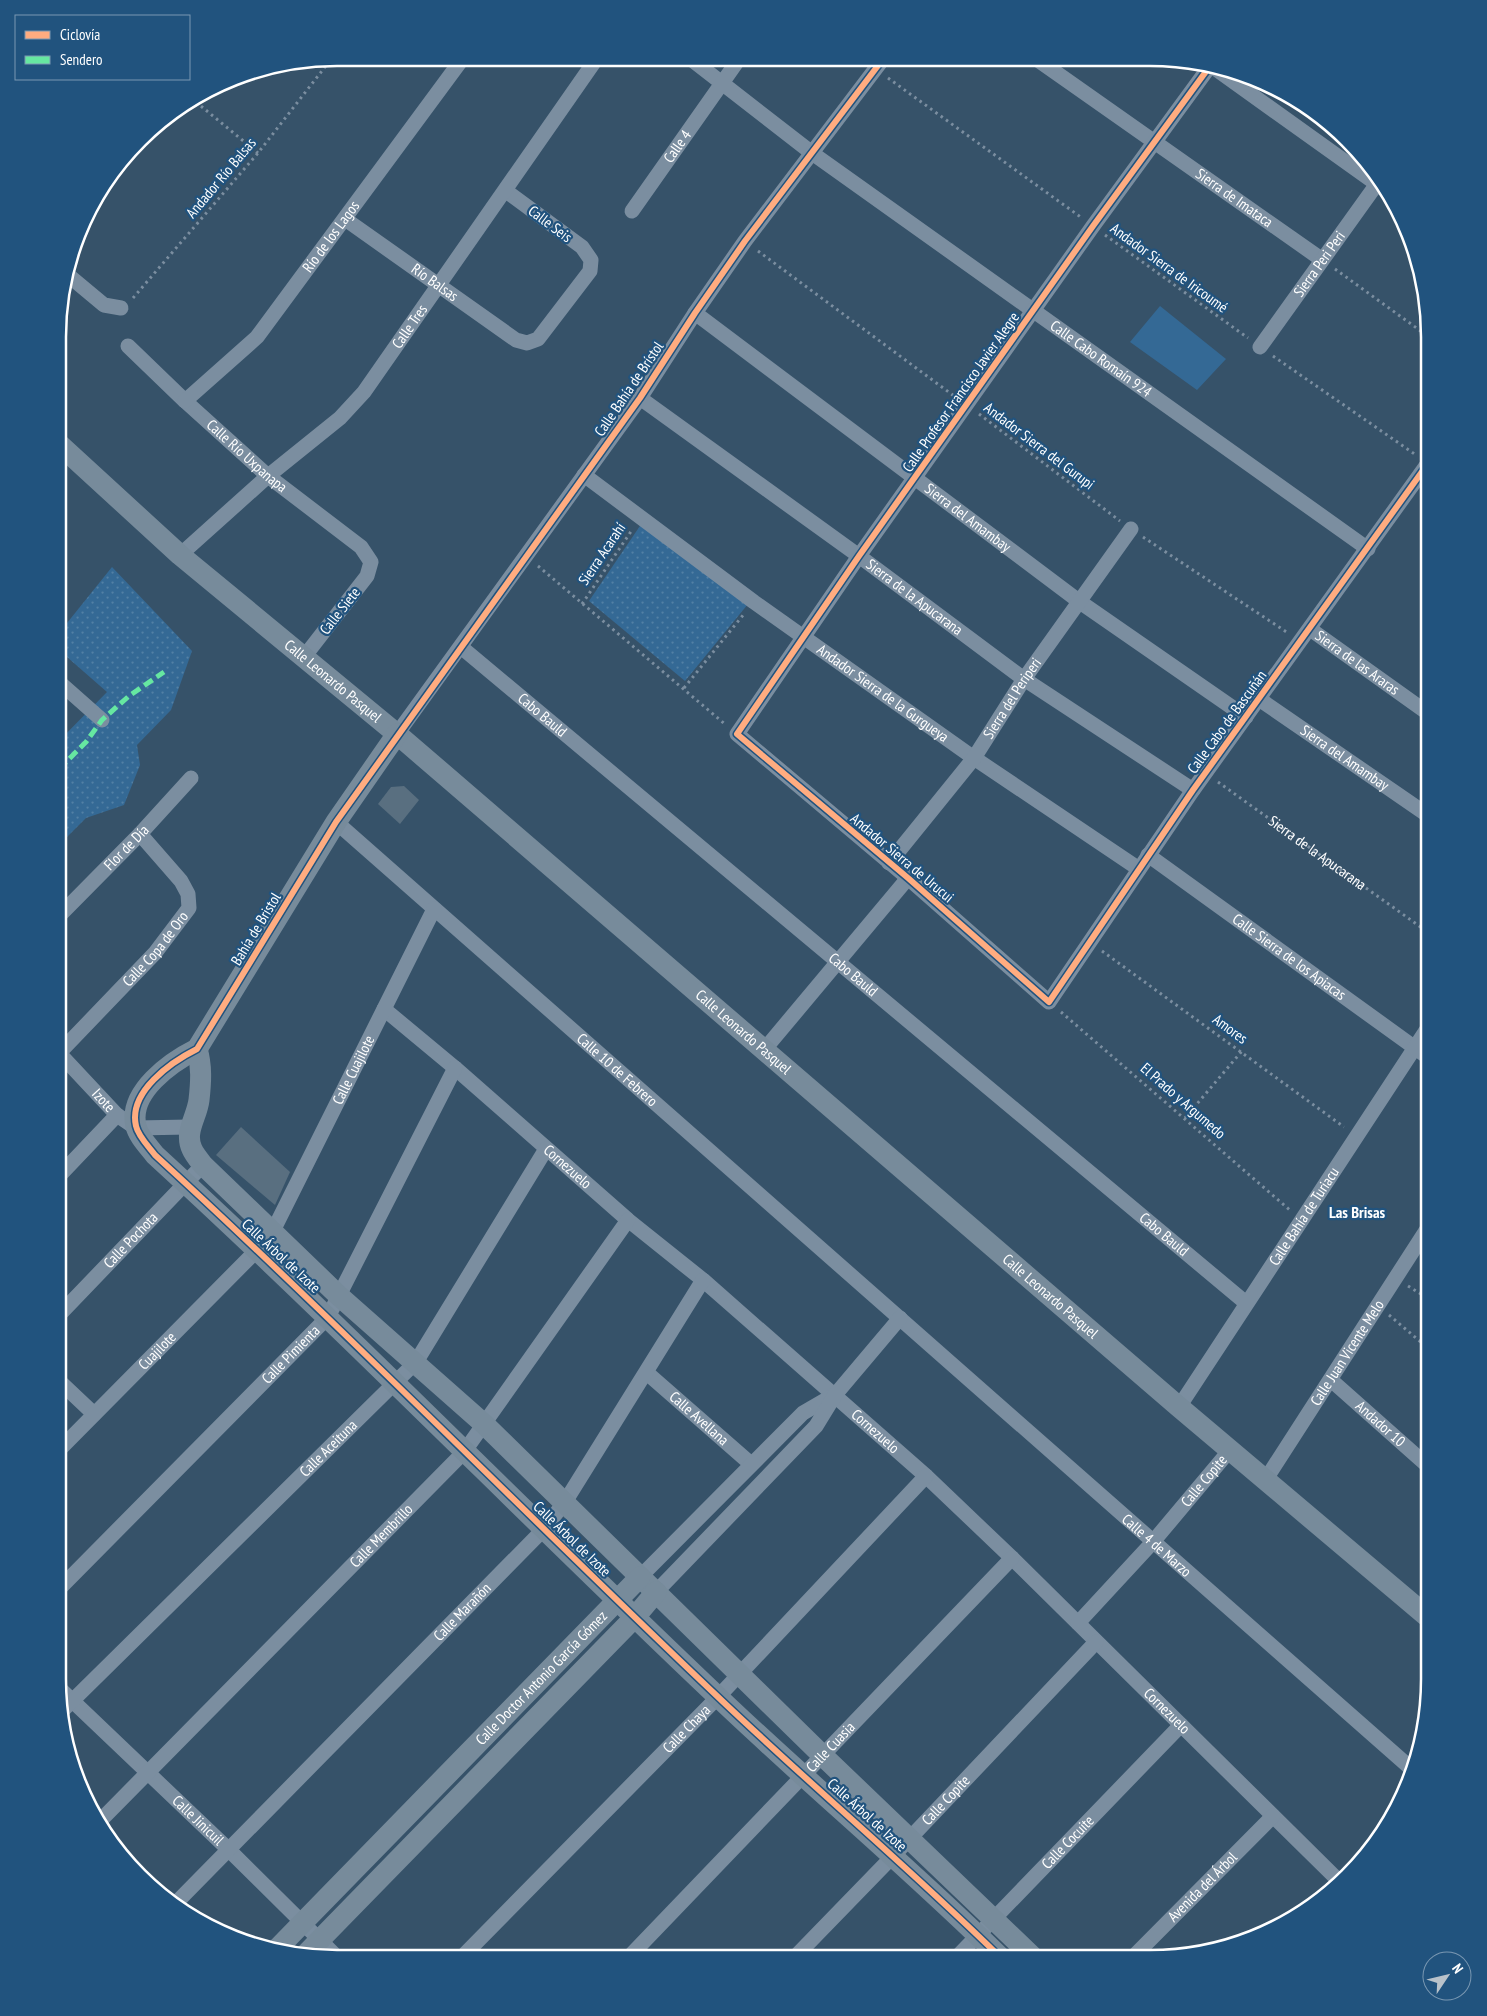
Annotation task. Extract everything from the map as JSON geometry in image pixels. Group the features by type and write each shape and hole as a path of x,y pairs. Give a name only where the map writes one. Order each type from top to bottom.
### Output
{"street":[{"name":"Río de los Lagos","path":"185,402 257,337 457,66"},
{"name":"Calle Tres","path":"180,555 268,476 314,441 340,418 364,392 592,66"},
{"name":"Calle Cabo Romaín 924","path":"701,66 812,153 1368,549"},
{"name":"Calle 4","path":"632,211 734,66"},
{"name":"Calle Bahía de Brístol","path":"397,734 640,398 695,313 746,241 877,66"},
{"name":"Sierra de Imataca","path":"1046,66 1321,259"},
{"name":"Calle Profesor Francisco Javier Alegre","path":"737,734 859,556 1093,226 1155,144 1206,72"},
{"path":"1230,79 1368,176"},
{"name":"Sierra Peri Peri","path":"1260,347 1321,259 1376,189"},
{"name":"Calle Seis","path":"506,191 582,247 591,260 590,271 538,339 527,343"},
{"name":"Río Balsas","path":"345,219 516,340 527,343"},
{"path":"72,279 104,305 121,308"},
{"name":"Sierra del Amambay","path":"695,313 1080,602 1246,717"},
{"name":"Calle Río Uxpanapa","path":"128,346 185,402 268,476 361,547 371,562"},
{"name":"Sierra de la Apucarana","path":"640,398 859,556 1024,679 1193,790"},
{"name":"Calle Leonardo Pasquel","path":"66,450 180,555 397,734 1178,1407 1421,1611"},
{"name":"Calle Cabo de Bascuñán","path":"1049,1002 1193,790 1421,473"},
{"name":"Andador Sierra de la Gurgueya","path":"584,475 803,637 974,758 1139,869"},
{"name":"Sierra del Periperi","path":"890,863 974,758 1024,679 1131,529"},
{"name":"Calle Siete","path":"304,656 367,576 371,562"},
{"name":"Sierra de las Araras","path":"1310,629 1421,708"},
{"name":"Cabo Bauld","path":"461,647 1246,1303"},
{"path":"66,688 102,720"},
{"name":"Sierra del Amambay","path":"1259,699 1421,810"},
{"name":"Bahía de Bristol","path":"136,1128 135,1113 148,1084 183,1056 197,1049 336,822 397,734"},
{"name":"Andador Sierra de Urucui","path":"737,734 908,878 1049,1002"},
{"name":"Flor de Día","path":"66,909 140,834 191,778"},
{"name":"Calle 10 de Febrero","path":"336,822 900,1318"},
{"name":"Calle Copa de Oro","path":"66,1046 155,953 188,908 188,894 181,881 140,834"},
{"name":"Calle Sierra de los Apiacas","path":"1148,856 1421,1053"},
{"path":"764,1050 839,964 908,878"},
{"name":"Calle Cuajilote","path":"273,1231 434,909"},
{"name":"Cornezuelo","path":"384,1009 455,1068 628,1220 703,1280 926,1476 1012,1558 1334,1877"},
{"name":"Calle Bahía de Turiacu","path":"1178,1407 1421,1039"},
{"path":"136,1128 189,1127 196,1115 199,1100 202,1065 197,1049"},
{"name":"Izote","path":"66,1060 117,1115 136,1128"},
{"name":"Calle Pimienta","path":"66,1582 328,1317 455,1068"},
{"path":"66,1169 117,1115"},
{"name":"Calle Árbol de Izote","path":"189,1127 191,1148 203,1165 338,1295 484,1424 822,1755 1026,1950"},
{"name":"Calle Árbol de Izote","path":"136,1128 155,1156 328,1317 543,1530 718,1697 894,1856 993,1950"},
{"name":"Calle Aceituna","path":"68,1705 416,1362 546,1149"},
{"name":"Calle Pochota","path":"66,1308 203,1165"},
{"name":"Calle Membrillo","path":"104,1816 464,1452 628,1220"},
{"name":"Calle Juan Vicente Melo","path":"1266,1479 1421,1238"},
{"name":"Cuajilote","path":"66,1443 256,1251"},
{"name":"Calle Marañón","path":"180,1899 543,1530 565,1502 647,1373 703,1280"},
{"name":"Calle Doctor Antonio García Gómez","path":"311,1948 635,1617 656,1592 816,1426 835,1395 900,1318"},
{"name":"Calle 4 de Marzo","path":"900,1318 1152,1543 1407,1764"},
{"name":"Calle Avellana","path":"647,1373 751,1464"},
{"name":"Andador 10","path":"1331,1380 1421,1460"},
{"path":"66,1388 94,1414"},
{"name":"Calle Doctor Antonio García Gómez","path":"282,1944 751,1464 803,1413 835,1395"},
{"name":"Calle Copite","path":"1078,1623 1152,1543 1230,1450"},
{"name":"Calle Chaya","path":"469,1950 718,1697 739,1672 926,1476"},
{"name":"Calle Cuasia","path":"636,1950 1012,1558"},
{"name":"Calle Copite","path":"802,1950 894,1856 1096,1642"},
{"name":"Calle Jinicuil","path":"68,1707 147,1772 329,1950"},
{"name":"Calle Cocuite","path":"964,1950 1181,1725"},
{"name":"Avenida del Árbol","path":"1140,1950 1273,1816"}],"path":[{"path":"199,105 258,153"},
{"path":"1321,259 1421,330"},
{"path":"526,556 737,734"},
{"path":"684,688 754,602"},
{"path":"1185,1118 1242,1052"},
{"path":"1395,1277 1421,1294"},
{"path":"1377,1305 1421,1342"}],"shaded area":[{"path":"1160,306 1226,359 1197,390 1130,342"},
{"path":"642,523 748,604 685,681 589,601"},
{"path":"112,567 192,651 171,710 137,745 140,765 124,805 86,818 66,838 66,734 107,692 66,656 66,624"}],"building":[{"path":"404,786 419,800 400,824 378,804 391,787"},
{"path":"241,1127 290,1172 275,1205 216,1155"}],"marked path":[{"path":"66,762 86,742 102,720 129,696 164,672"}],"cycle path":[{"path":"878,66 745,241 695,313 640,398 336,822 197,1049 175,1062 154,1080 138,1101 135,1113 137,1130 155,1155 227,1221 367,1356 646,1629 993,1950"},
{"path":"1206,72 1093,226 859,556 737,734 908,878 1049,1002 1193,790 1421,473"}],"district":[{"name":"Las Brisas","path":"1357,1212"}]}
